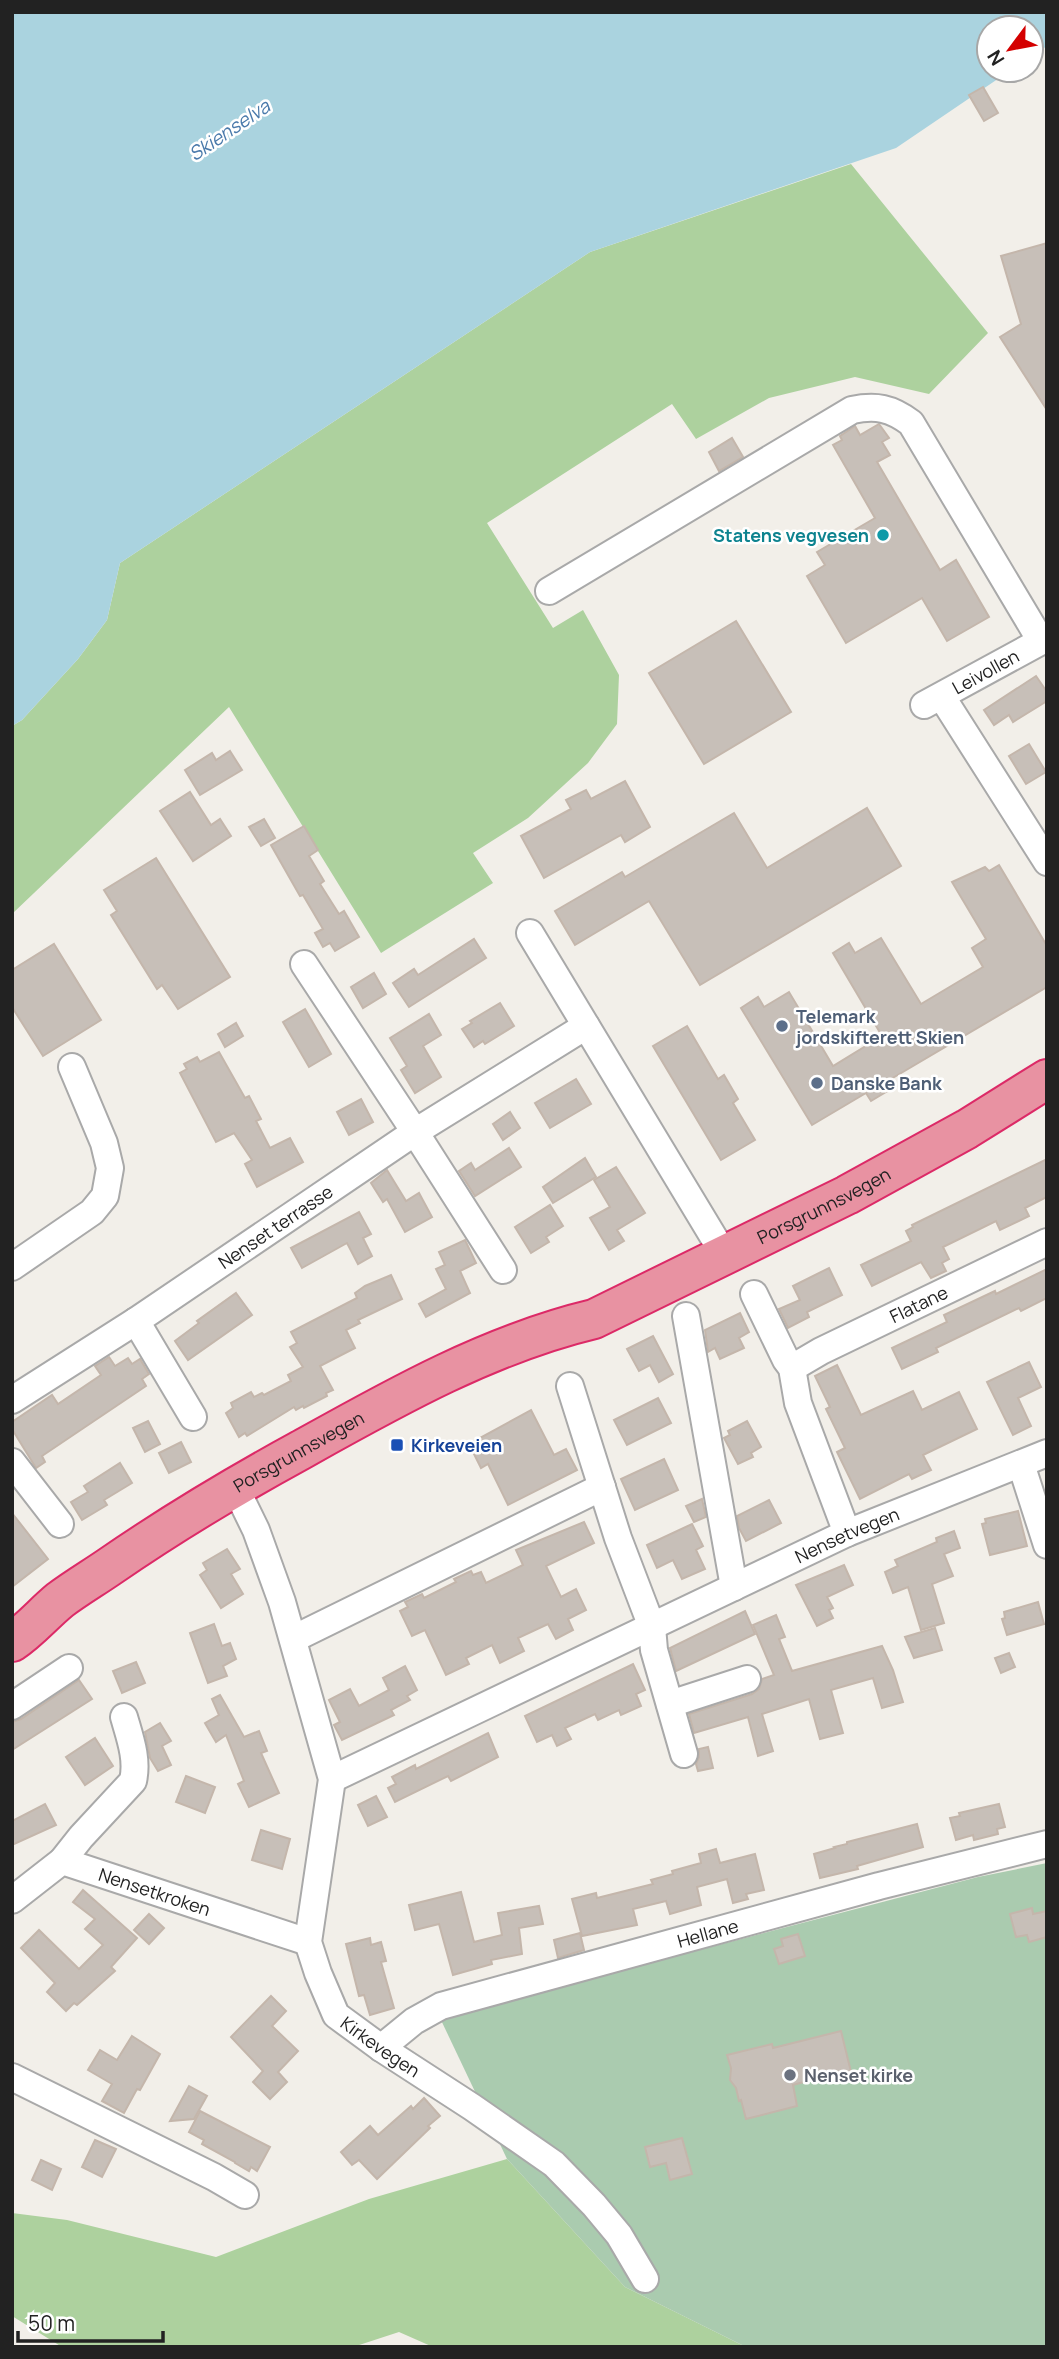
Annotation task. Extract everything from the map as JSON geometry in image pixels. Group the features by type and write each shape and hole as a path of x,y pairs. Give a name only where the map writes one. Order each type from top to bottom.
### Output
{"highway":[{"name":"Porsgrunnsvegen","path":"21,1636 59,1601 165,1528 241,1497 407,1393 561,1326 594,1319 725,1256 848,1195 967,1129 1047,1079"}],"street":[{"path":"549,591 852,410 872,406 895,411 911,423 1044,640"},
{"name":"Leivollen","path":"1044,640 933,701 1047,862"},
{"path":"530,933 725,1256"},
{"path":"304,964 503,1270"},
{"name":"Nenset terrasse","path":"12,1400 136,1321 415,1132 586,1026"},
{"path":"12,1267 92,1212 105,1196 110,1168 104,1143 72,1067"},
{"name":"Flatane","path":"792,1368 821,1350 1047,1242"},
{"path":"754,1294 792,1368 798,1403 847,1534"},
{"path":"686,1317 734,1587"},
{"path":"136,1321 193,1417"},
{"path":"570,1386 618,1538 652,1627 654,1650 684,1754"},
{"name":"Nensetvegen","path":"332,1779 847,1534 1047,1453"},
{"path":"12,1462 60,1524"},
{"path":"1021,1464 1047,1545"},
{"path":"293,1639 602,1487"},
{"name":"Kirkevegen","path":"241,1497 282,1602 332,1779 308,1942 336,2015 554,2164 619,2235 645,2279"},
{"path":"12,1706 69,1668"},
{"path":"670,1704 747,1679"},
{"path":"17,1888 62,1861 134,1781 136,1769 124,1717"},
{"name":"Hellane","path":"381,2048 414,2021 440,2006 879,1886 1047,1844"},
{"name":"Nensetkroken","path":"62,1861 308,1942"},
{"path":"12,2077 245,2195"}],"green space":[{"path":"851,164 988,333 929,394 855,377 769,398 696,439 672,404 487,523 553,628 583,610 619,675 617,724 588,763 528,818 473,853 493,883 381,953 229,707 12,914 12,726 22,720 78,659 107,620 120,563 590,252"},
{"path":"1047,1863 1047,2347 746,2347 625,2287 507,2159 440,2018 978,1877"},
{"path":"507,2159 625,2287 746,2347 433,2347 399,2332 353,2347 62,2347 12,2316 12,2213 67,2220 216,2257 369,2199"}],"water":[{"name":"Skienselva","path":"12,12 1047,12 1045,47 1045,14 975,14 975,84 990,84 896,148 590,252 120,563 107,620 78,659 22,720 12,726"}],"building":[{"path":"983,87 998,113 984,121 969,95"},
{"path":"1047,243 1047,410 1000,337 1021,324 1001,256"},
{"name":"Statens vegvesen","path":"879,424 889,438 882,442 890,455 877,462 940,570 956,560 989,617 947,641 922,598 846,643 807,576 825,565 817,552 875,518 833,445 842,440 840,436 855,426 860,435"},
{"path":"732,438 743,457 719,471 709,452"},
{"path":"736,621 791,712 704,764 649,673"},
{"path":"1036,676 1047,692 1047,701 1013,722 1009,715 994,725 984,710"},
{"path":"1029,744 1046,772 1026,784 1009,756"},
{"path":"230,751 242,770 200,795 185,770 212,753 216,760"},
{"path":"625,781 650,827 625,842 621,835 544,878 521,836 571,809 566,800 586,790 591,799"},
{"path":"190,792 211,825 220,819 231,836 193,861 160,811"},
{"path":"867,808 901,866 700,985 649,901 575,945 555,911 622,872 625,877 734,813 767,868"},
{"path":"264,819 275,838 261,846 249,827"},
{"path":"304,826 318,850 309,856 324,881 320,884 339,914 344,911 359,937 335,951 330,943 323,947 315,933 323,929 303,895 300,896 271,845"},
{"path":"156,858 230,977 178,1009 162,985 157,989 111,915 117,911 104,890"},
{"path":"999,865 1047,946 1047,987 891,1079 896,1086 871,1101 866,1093 812,1125 741,1008 758,997 764,1007 789,992 833,1066 882,1036 833,953 849,943 855,953 881,938 921,1004 983,967 972,948 986,939 952,882 985,867 989,871"},
{"path":"474,939 486,958 409,1007 393,983 414,969 418,975"},
{"path":"54,944 101,1020 43,1056 12,1007 12,970"},
{"path":"374,973 386,994 363,1008 351,987"},
{"path":"500,1003 514,1026 485,1044 483,1041 474,1047 462,1029"},
{"path":"305,1009 331,1054 309,1067 283,1022"},
{"path":"429,1014 441,1035 423,1046 441,1077 415,1093 401,1070 407,1066 390,1038"},
{"path":"236,1023 243,1036 225,1047 218,1034"},
{"path":"687,1026 718,1079 724,1075 738,1099 733,1103 755,1140 721,1160 653,1046"},
{"path":"219,1052 245,1098 249,1096 261,1119 256,1121 270,1148 290,1138 303,1162 257,1187 245,1164 252,1160 234,1133 216,1142 180,1073 187,1069 184,1064 197,1057 200,1062"},
{"path":"576,1079 591,1104 550,1128 535,1103"},
{"path":"361,1099 373,1122 349,1135 337,1112"},
{"path":"510,1112 520,1128 503,1140 493,1124"},
{"path":"509,1148 521,1167 475,1196 459,1171 471,1163 475,1170"},
{"path":"585,1158 596,1177 553,1203 543,1187"},
{"path":"1047,1159 1047,1197 1025,1208 1029,1216 1000,1230 996,1221 943,1247 949,1259 942,1263 946,1271 931,1278 921,1262 872,1286 861,1265 911,1241 906,1231 913,1227 912,1225"},
{"path":"616,1167 645,1213 617,1230 624,1241 609,1250 590,1218 610,1207 594,1180"},
{"path":"387,1170 406,1201 419,1193 432,1217 405,1232 387,1199 383,1202 371,1183"},
{"path":"550,1205 563,1226 546,1237 549,1242 531,1253 515,1227"},
{"path":"359,1212 371,1234 363,1238 372,1256 358,1264 347,1243 302,1268 291,1248"},
{"path":"465,1240 476,1263 460,1271 470,1293 426,1317 419,1304 446,1289 436,1269 445,1265 439,1252"},
{"path":"829,1268 842,1295 807,1312 809,1317 788,1328 779,1309 800,1300 793,1286"},
{"path":"1047,1269 1047,1298 1021,1311 1019,1308 936,1348 938,1352 902,1369 892,1348 947,1322 944,1315"},
{"path":"391,1275 402,1299 358,1320 360,1323 346,1330 355,1348 320,1366 333,1390 304,1408 303,1406 296,1410 294,1407 247,1436 245,1433 239,1437 226,1413 233,1408 231,1403 251,1392 254,1397 262,1393 264,1395 291,1381 288,1375 303,1367 290,1347 297,1343 291,1332 357,1298 355,1293 365,1286"},
{"path":"236,1293 252,1315 188,1360 175,1341 199,1323 197,1321"},
{"path":"740,1313 749,1332 739,1338 744,1348 720,1359 715,1348 708,1352 705,1330"},
{"path":"653,1336 673,1374 659,1382 650,1365 639,1371 627,1349"},
{"path":"109,1357 115,1366 128,1358 132,1364 140,1359 149,1374 142,1379 146,1386 42,1456 45,1462 36,1468 12,1429 12,1422 52,1395 58,1404 101,1375 95,1366"},
{"path":"1029,1362 1041,1387 1018,1398 1031,1426 1013,1435 987,1382"},
{"path":"837,1365 861,1415 913,1391 922,1410 959,1392 977,1429 923,1455 931,1470 912,1479 909,1474 860,1499 837,1452 845,1448 826,1409 830,1407 815,1376"},
{"path":"658,1398 671,1423 627,1445 614,1420"},
{"path":"531,1410 554,1455 566,1449 577,1470 508,1505 488,1464 481,1468 469,1444"},
{"path":"148,1421 160,1444 145,1452 133,1428"},
{"path":"747,1421 761,1447 751,1453 753,1457 738,1464 724,1438 730,1435 728,1431"},
{"path":"181,1442 191,1462 169,1473 159,1453"},
{"path":"664,1459 678,1490 635,1510 621,1479"},
{"path":"120,1463 132,1483 104,1500 107,1505 82,1520 71,1502 88,1492 84,1486"},
{"path":"702,1499 706,1517 694,1522 686,1506"},
{"path":"769,1500 781,1523 746,1541 739,1528 737,1516"},
{"path":"1018,1511 1027,1546 990,1555 982,1524 986,1523 985,1519"},
{"path":"12,1513 48,1559 12,1587"},
{"path":"584,1522 594,1543 546,1566 561,1597 576,1589 586,1610 568,1619 573,1630 556,1639 548,1624 518,1638 524,1651 500,1663 492,1645 466,1658 469,1664 446,1675 425,1630 412,1636 400,1611 408,1607 405,1602 422,1594 424,1598 471,1571 473,1575 481,1572 486,1583 523,1565 516,1550"},
{"path":"692,1524 703,1546 696,1550 705,1569 682,1579 673,1560 657,1568 647,1545"},
{"path":"954,1531 960,1548 944,1554 953,1576 932,1584 944,1623 921,1630 908,1587 893,1593 885,1572 898,1566 895,1560 937,1542 936,1538"},
{"path":"227,1549 240,1569 231,1574 243,1594 221,1608 200,1575 207,1570 203,1563"},
{"path":"844,1565 853,1585 827,1597 833,1608 829,1610 833,1618 817,1626 796,1585"},
{"path":"1038,1602 1044,1624 1007,1635 1002,1619 1005,1618 1004,1612"},
{"path":"745,1611 755,1634 676,1671 670,1648"},
{"path":"776,1615 785,1637 779,1639 792,1671 882,1646 903,1702 882,1708 873,1678 831,1690 843,1733 820,1739 809,1699 762,1714 773,1751 758,1756 748,1717 694,1733 689,1714 752,1694 759,1689 762,1679 774,1675 753,1625"},
{"path":"214,1624 222,1646 230,1643 236,1659 223,1666 227,1676 208,1683 190,1633"},
{"path":"935,1628 942,1650 914,1658 905,1637"},
{"path":"1009,1653 1015,1667 1001,1673 995,1658"},
{"path":"136,1662 145,1683 122,1693 113,1671"},
{"path":"633,1664 645,1690 636,1694 641,1706 621,1715 619,1710 598,1720 595,1714 565,1728 571,1739 557,1746 552,1735 537,1742 525,1716"},
{"path":"405,1666 417,1690 407,1696 410,1700 391,1710 394,1715 342,1740 334,1725 340,1722 329,1700 350,1689 359,1706 389,1690 383,1678"},
{"path":"79,1680 92,1699 12,1750 12,1722 21,1719"},
{"path":"220,1695 244,1737 259,1731 267,1751 261,1753 279,1793 249,1807 238,1784 244,1781 226,1735 216,1742 205,1723 219,1715 212,1699"},
{"path":"160,1723 171,1741 162,1746 171,1765 158,1771 150,1758 145,1732"},
{"path":"488,1733 498,1757 451,1781 448,1776 395,1802 388,1788 396,1784 392,1777 415,1765 416,1769"},
{"path":"95,1738 113,1766 85,1785 66,1757"},
{"path":"708,1747 713,1768 698,1771 696,1764 699,1749"},
{"path":"186,1776 215,1787 205,1813 176,1802"},
{"path":"376,1796 387,1817 368,1826 358,1805"},
{"path":"45,1804 56,1825 12,1845 12,1821"},
{"path":"999,1804 1005,1827 997,1829 998,1834 974,1840 973,1835 956,1840 950,1818 960,1816 959,1813"},
{"path":"917,1824 923,1847 857,1866 858,1869 820,1878 814,1854 847,1842"},
{"path":"261,1830 290,1839 282,1869 252,1860"},
{"path":"716,1849 720,1863 755,1854 764,1890 746,1894 748,1899 733,1903 727,1879 697,1887 701,1905 670,1914 666,1901 633,1909 637,1925 582,1936 572,1899 596,1893 597,1898 653,1884 651,1880 701,1863 699,1854"},
{"path":"83,1890 137,1938 111,1967 115,1971 77,2005 74,2003 66,2011 47,1992 55,1983 21,1948 39,1930 79,1969 103,1945 85,1929 95,1919 73,1902"},
{"path":"461,1892 474,1942 502,1935 498,1913 539,1906 543,1924 519,1928 522,1954 491,1960 492,1964 453,1975 439,1924 415,1930 409,1905"},
{"path":"1032,1908 1033,1914 1047,1911 1047,1937 1029,1942 1027,1935 1016,1937 1010,1914"},
{"path":"149,1914 164,1928 149,1944 134,1930"},
{"path":"580,1933 584,1950 558,1958 554,1940"},
{"path":"798,1934 805,1956 779,1964 774,1949 783,1946 781,1939"},
{"path":"370,1938 371,1945 381,1942 386,1961 381,1962 394,2008 370,2015 364,1995 359,1996 346,1944"},
{"path":"271,1996 286,2011 272,2026 298,2051 278,2072 287,2082 270,2099 253,2082 263,2071 231,2037"},
{"name":"Nenset kirke","path":"841,2031 852,2076 826,2082 825,2076 793,2085 797,2106 746,2119 741,2100 739,2101 736,2088 730,2080 731,2068 727,2055 772,2044 773,2048"},
{"path":"132,2036 160,2054 124,2113 102,2101 112,2084 88,2070 100,2050 117,2060"},
{"path":"189,2086 207,2096 194,2119 170,2121"},
{"path":"424,2098 440,2116 377,2179 359,2160 352,2165 341,2152 370,2126 378,2135"},
{"path":"200,2111 270,2147 257,2171 251,2167 249,2171 235,2163 202,2144 204,2140 189,2132"},
{"path":"682,2138 692,2174 670,2180 666,2163 650,2167 645,2147"},
{"path":"95,2140 116,2149 102,2177 82,2167"},
{"path":"41,2160 61,2169 52,2190 32,2180"}],"place":[{"name":"Statens vegvesen","path":"883,535"},
{"name":"Telemark jordskifterett Skien","path":"782,1026"},
{"name":"Danske Bank","path":"817,1083"},
{"name":"Kirkeveien","path":"397,1445"},
{"name":"Nenset kirke","path":"790,2075"}]}
